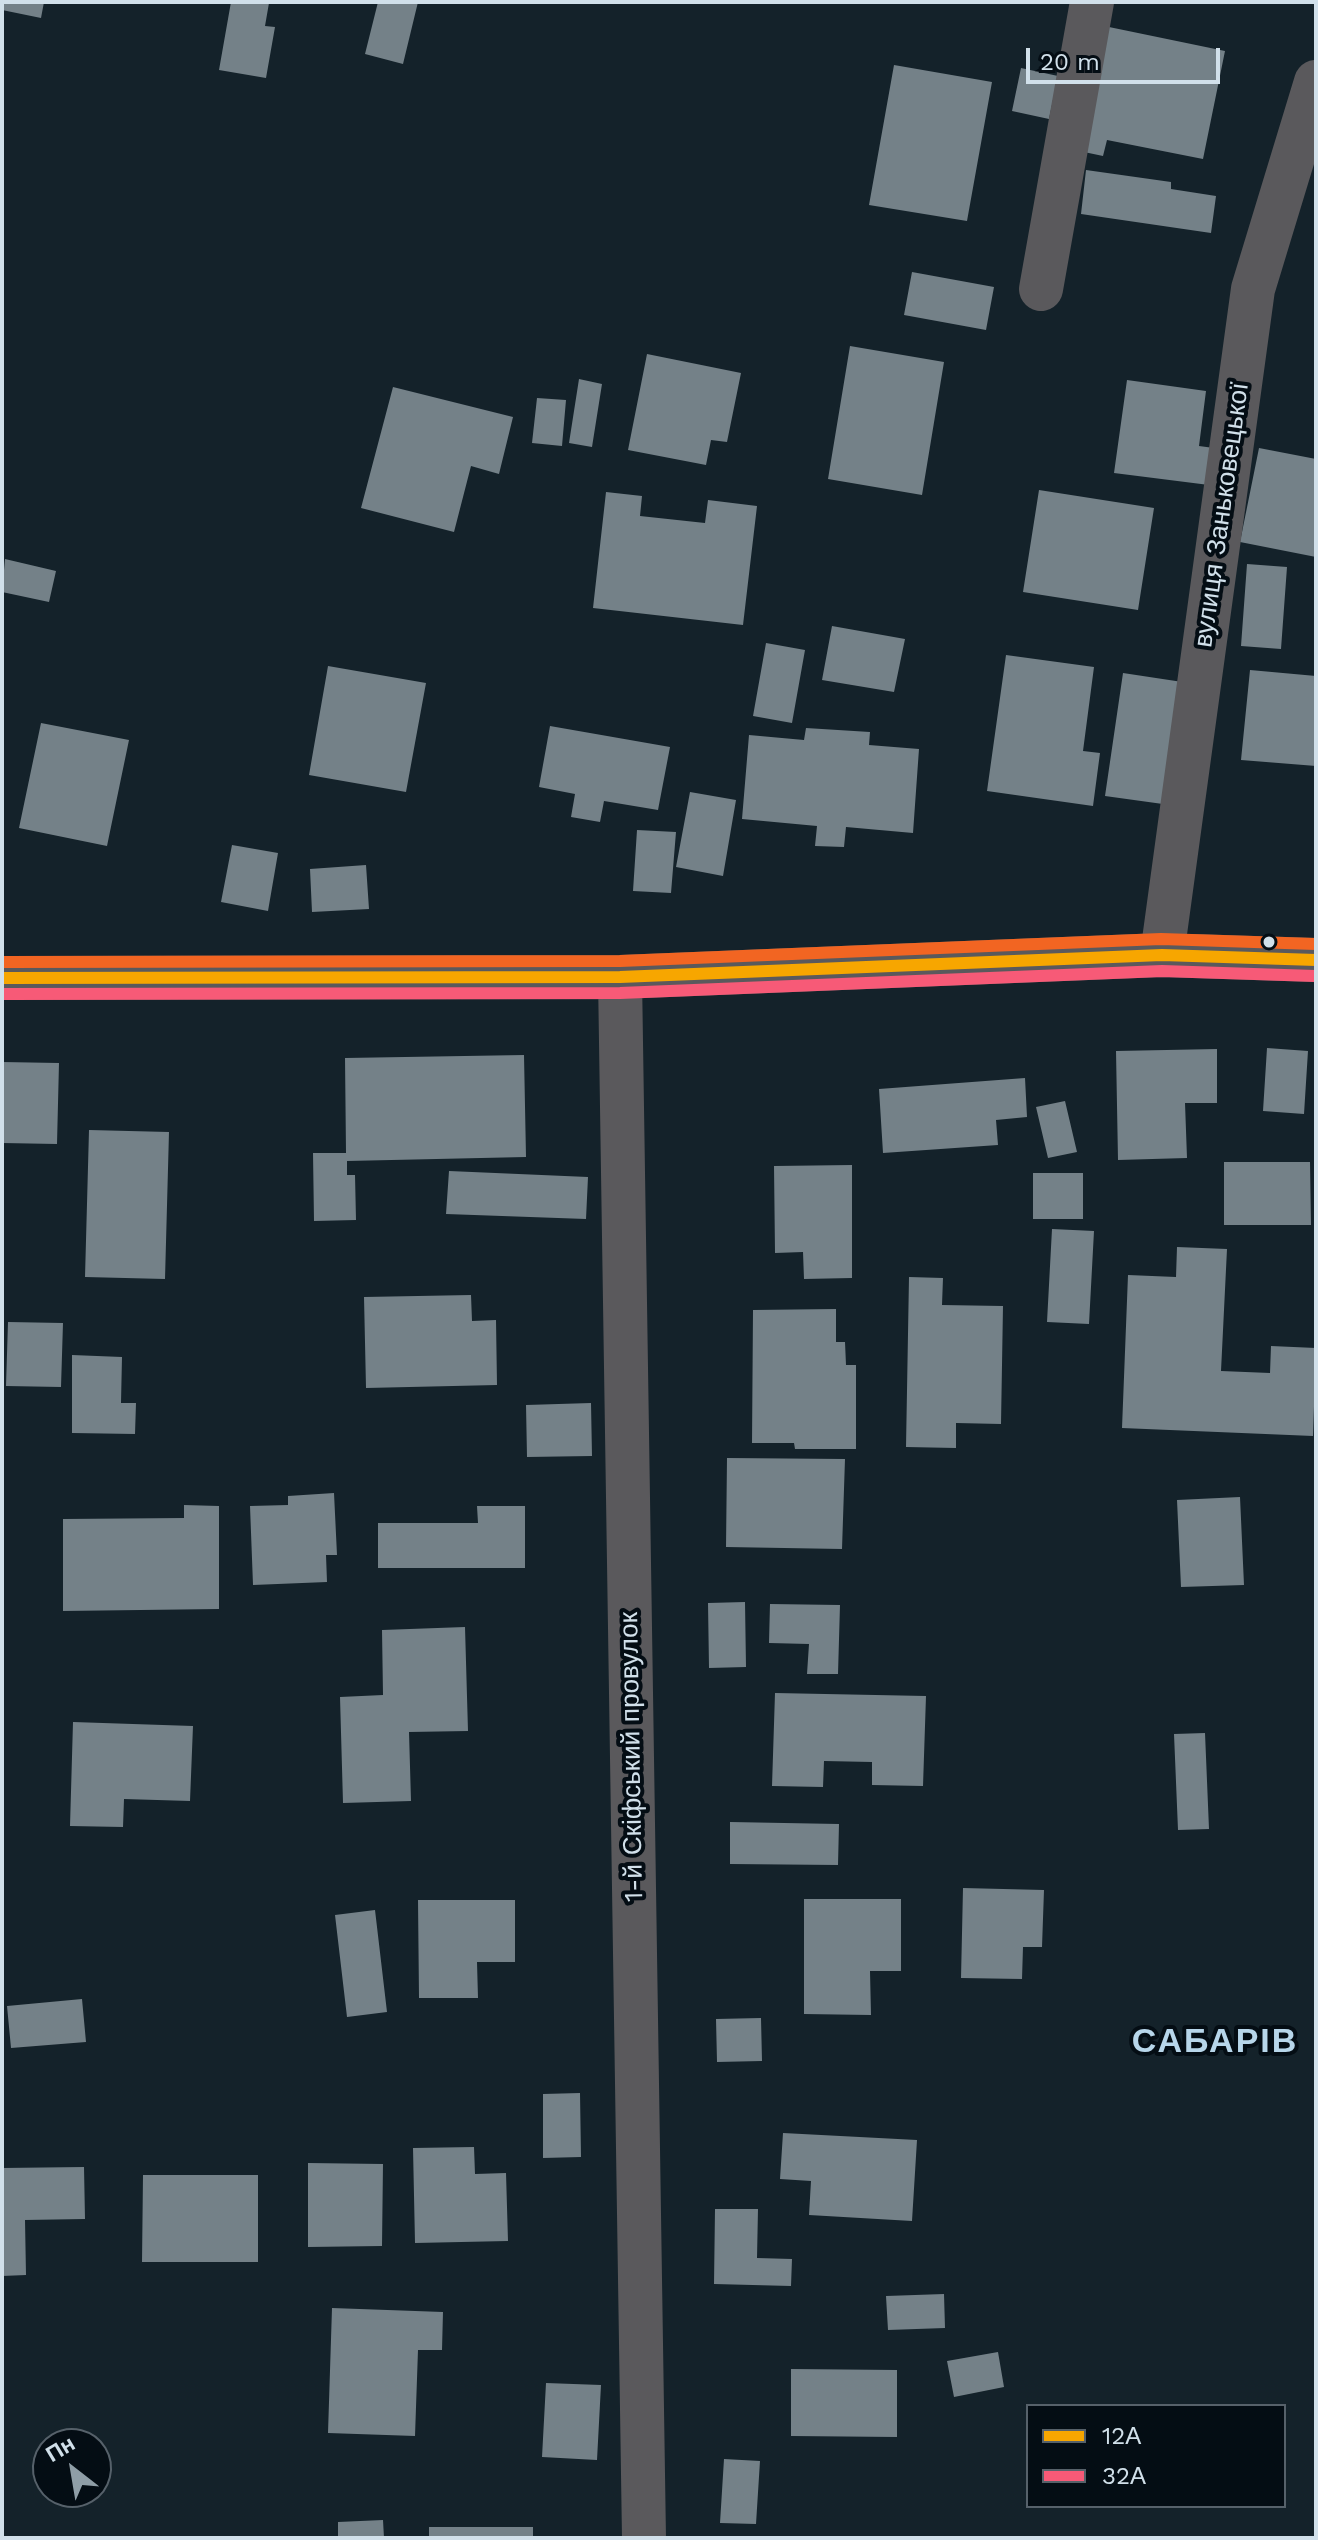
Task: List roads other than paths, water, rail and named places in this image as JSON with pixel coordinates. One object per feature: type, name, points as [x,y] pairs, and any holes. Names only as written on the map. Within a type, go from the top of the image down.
[{"type":"street","points":[[1041,289],[1092,2]]},
{"type":"street","name":"вулиця Заньковецької","points":[[1162,955],[1253,289],[1316,82]]},
{"type":"street","points":[[2,978],[620,977],[1162,955],[1316,960]]},
{"type":"street","name":"1-й Скіфський провулок","points":[[620,977],[644,2538]]},
{"type":"district","name":"САБАРІВ","points":[[1215,2042]]}]
